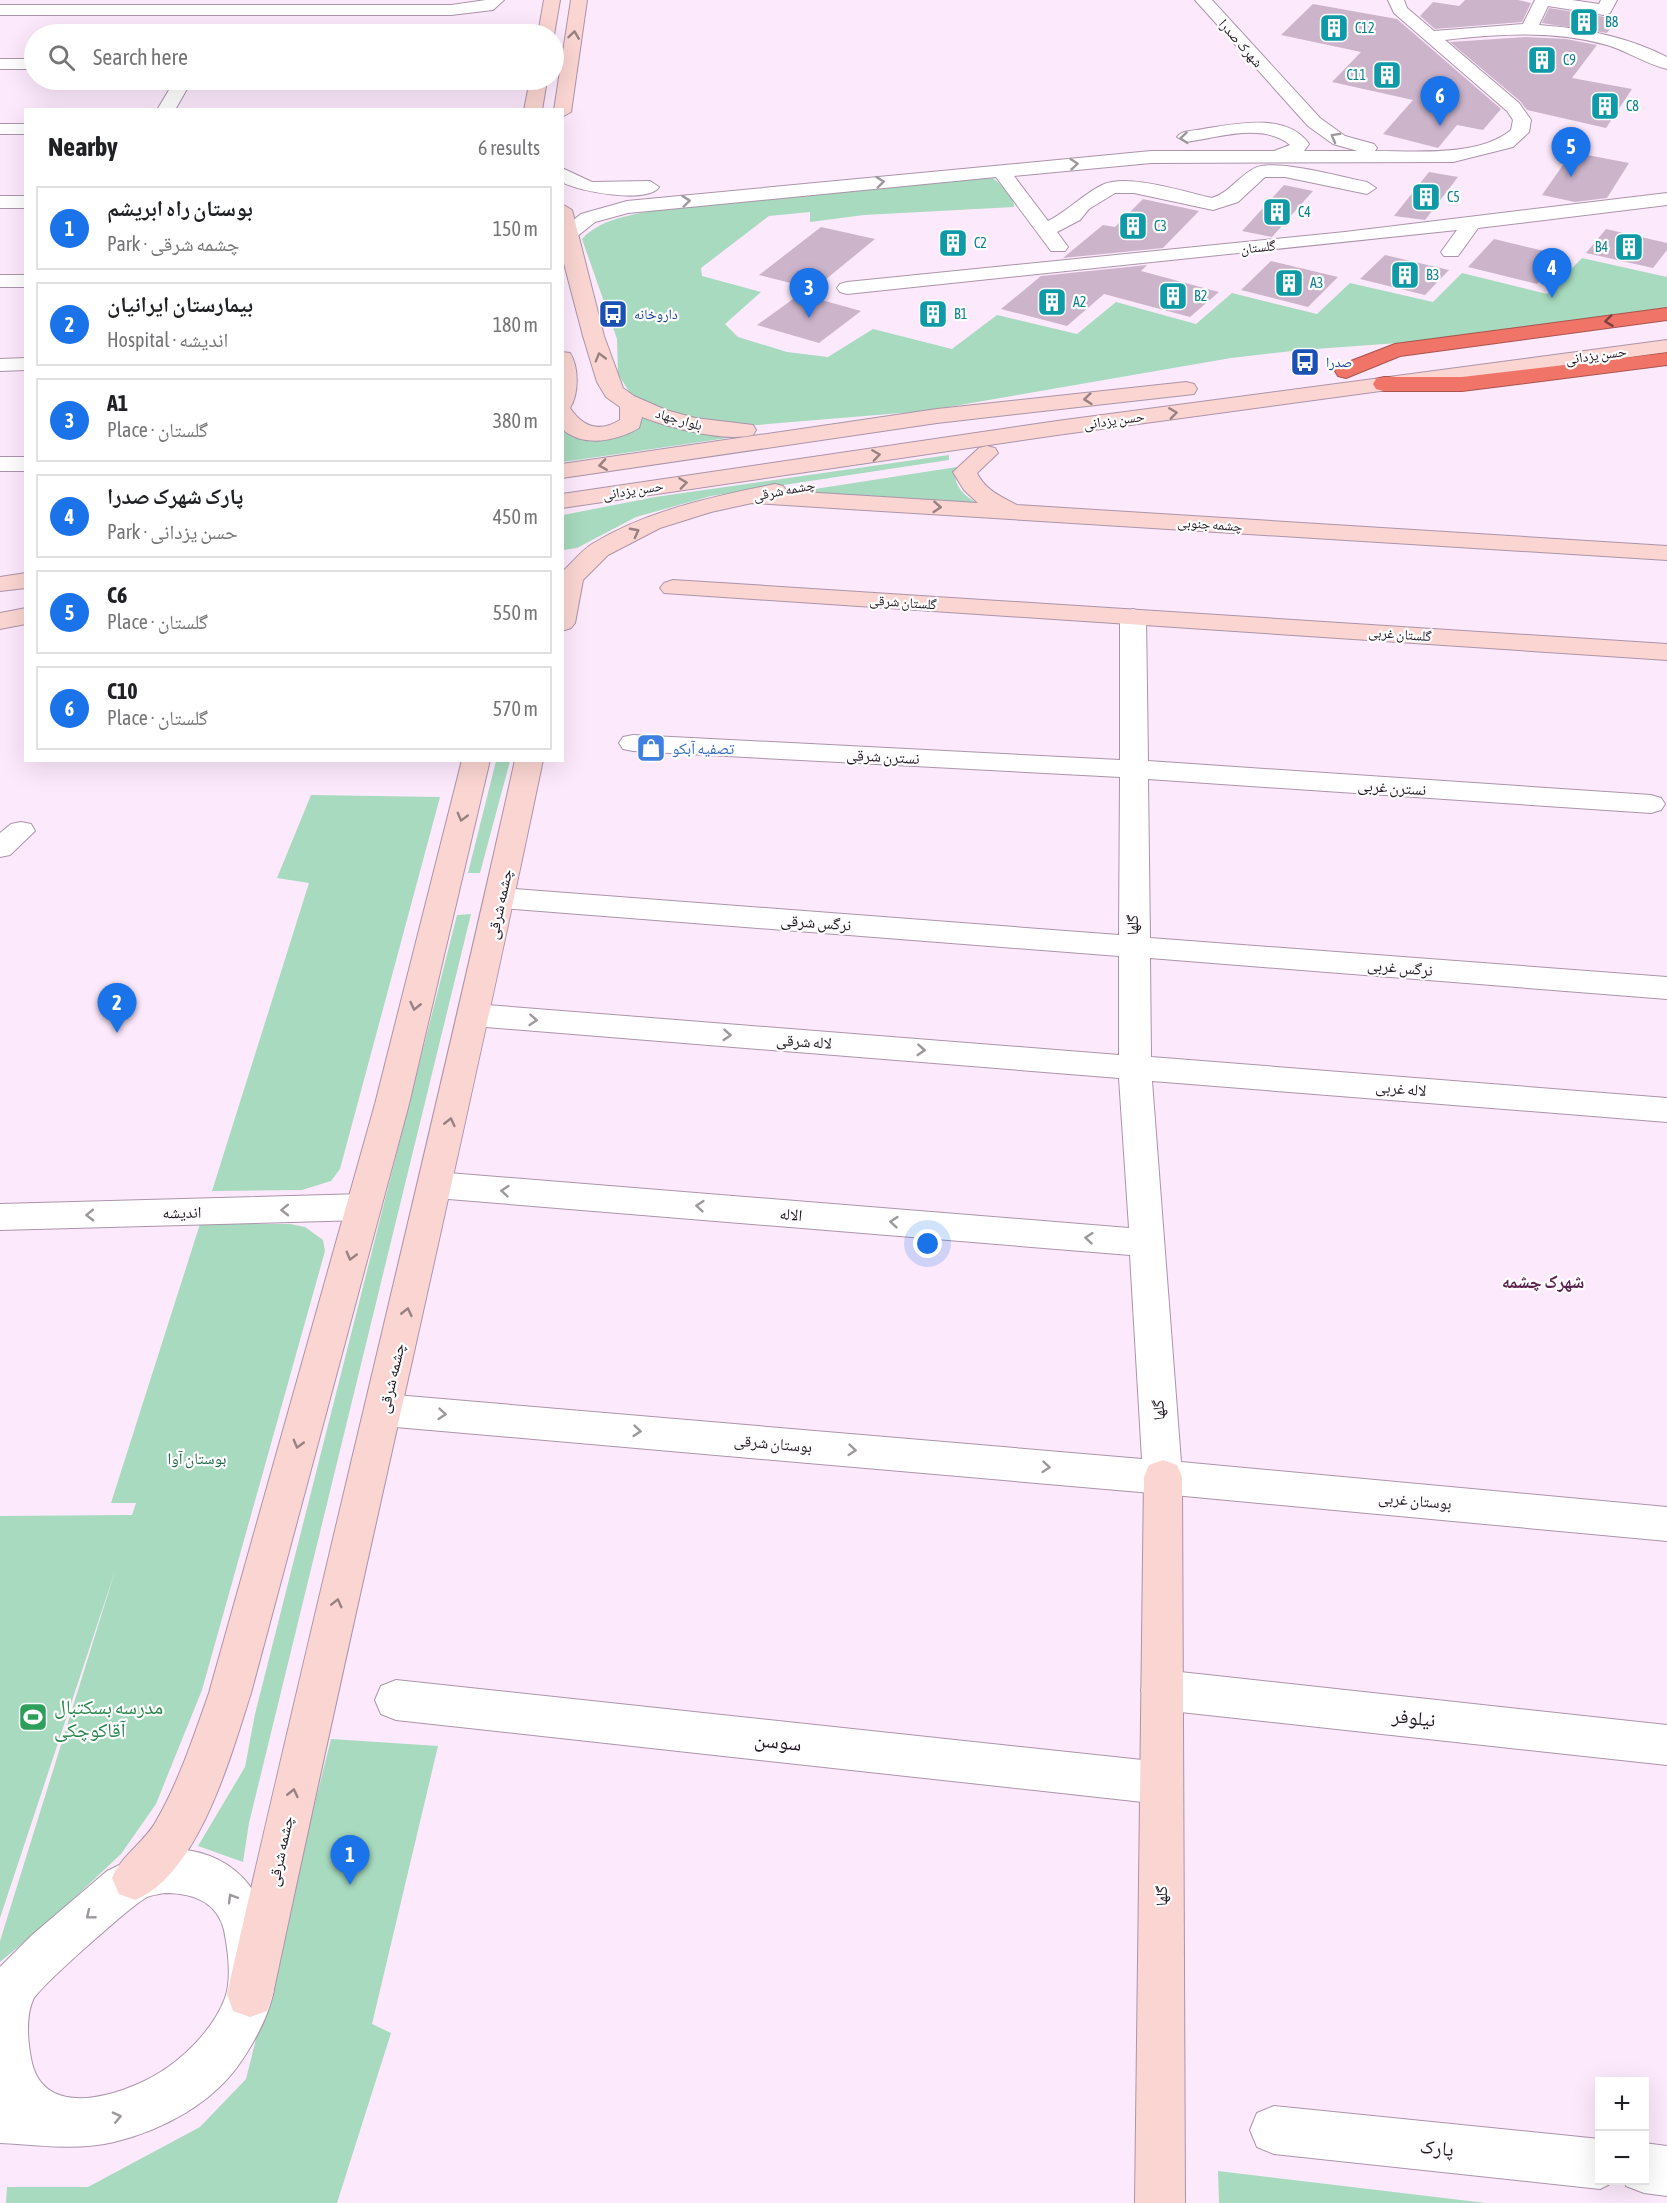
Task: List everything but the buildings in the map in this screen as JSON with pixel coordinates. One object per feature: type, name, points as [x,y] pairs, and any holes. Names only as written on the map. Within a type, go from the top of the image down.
[{"type":"highway","points":[[1346,371],[1395,350],[1667,314]]},
{"type":"highway","points":[[1384,384],[1462,384],[1667,359]]},
{"type":"street","points":[[0,10],[128,5],[222,10],[452,10],[487,7],[496,0]]},
{"type":"street","points":[[548,24],[552,0]]},
{"type":"street","points":[[563,108],[579,0]]},
{"type":"street","name":"شهرک صدرا","points":[[1203,0],[1279,86],[1314,122],[1339,140],[1360,147],[1392,152],[1453,156]]},
{"type":"street","points":[[564,174],[584,184],[629,198],[1001,171],[1151,157],[1278,154],[1453,156],[1507,143],[1520,132],[1522,120],[1514,107],[1400,10],[1396,0]]},
{"type":"street","points":[[1529,29],[1543,0],[1604,10],[1609,0]]},
{"type":"street","points":[[214,24],[222,10]]},
{"type":"street","points":[[1431,36],[1529,29],[1618,44],[1639,50],[1667,64]]},
{"type":"street","points":[[0,64],[24,64]]},
{"type":"street","points":[[1242,129],[1258,123],[1270,110],[1279,86]]},
{"type":"street","points":[[167,108],[177,90]]},
{"type":"street","points":[[533,108],[536,90]]},
{"type":"street","points":[[568,234],[588,218],[629,198],[1242,129],[1265,128],[1284,131],[1300,144],[1295,150],[1278,154]]},
{"type":"street","points":[[0,129],[24,129]]},
{"type":"street","points":[[1001,171],[1072,266]]},
{"type":"street","points":[[1046,230],[1073,216],[1082,205],[1111,188],[1134,187],[1213,204],[1231,198],[1260,172],[1285,171],[1366,188]]},
{"type":"street","name":"گلستان","points":[[848,288],[1362,236],[1667,200]]},
{"type":"street","points":[[0,202],[24,202]]},
{"type":"street","points":[[1564,234],[1581,210]]},
{"type":"street","name":"بلوار جهاد","points":[[564,218],[605,374],[613,390],[631,404],[672,419],[736,430],[789,429],[937,416]]},
{"type":"street","points":[[1451,252],[1472,223]]},
{"type":"street","points":[[1349,254],[1362,236]]},
{"type":"street","points":[[1241,265],[1257,247]]},
{"type":"street","points":[[1118,281],[1129,260]]},
{"type":"street","points":[[1003,291],[1024,271]]},
{"type":"street","points":[[0,281],[24,281]]},
{"type":"street","name":"حسن یزدانی","points":[[564,471],[937,416],[1346,371],[1667,329]]},
{"type":"street","name":"حسن یزدانی","points":[[564,501],[1057,428],[1667,346]]},
{"type":"street","points":[[0,364],[24,364]]},
{"type":"street","points":[[564,368],[566,378],[564,391]]},
{"type":"street","points":[[564,418],[566,423],[577,430],[592,434],[607,434],[631,423],[631,404]]},
{"type":"street","name":"چشمه شرقی","points":[[565,569],[652,523],[705,506],[795,486],[951,463],[987,453],[1007,442],[1057,428]]},
{"type":"street","points":[[987,453],[965,472],[970,486],[987,499],[1013,512]]},
{"type":"street","points":[[0,464],[24,464]]},
{"type":"street","name":"چشمه جنوبی","points":[[752,496],[1667,553]]},
{"type":"street","points":[[564,587],[565,569]]},
{"type":"street","points":[[0,585],[24,580]]},
{"type":"street","name":"گلستان شرقی","points":[[674,588],[1133,617]]},
{"type":"street","points":[[0,621],[24,616]]},
{"type":"street","name":"گلستان غربی","points":[[1133,617],[1667,652]]},
{"type":"street","name":"گلها","points":[[1133,617],[1132,945],[1135,1067],[1163,1477],[1160,2203]]},
{"type":"street","name":"نسترن شرقی","points":[[633,743],[1133,769]]},
{"type":"street","points":[[59,2120],[33,2106],[16,2088],[6,2067],[2,2042],[7,1990],[74,1928],[135,1878],[169,1841],[199,1784],[212,1749],[364,1207],[475,762]]},
{"type":"street","name":"چشمه شرقی","points":[[250,1994],[316,1692],[384,1410],[501,898],[529,762]]},
{"type":"street","name":"نسترن غربی","points":[[1133,769],[1651,804]]},
{"type":"street","name":"نرگس شرقی","points":[[501,898],[1132,945]]},
{"type":"street","name":"نرگس غربی","points":[[1132,945],[1667,988]]},
{"type":"street","name":"لاله شرقی","points":[[474,1015],[1135,1067]]},
{"type":"street","name":"لاله غربی","points":[[1135,1067],[1667,1110]]},
{"type":"street","name":"الاله","points":[[436,1185],[1147,1243]]},
{"type":"street","name":"اندیشه","points":[[0,1217],[364,1207]]},
{"type":"street","name":"بوستان شرقی","points":[[384,1410],[1163,1477]]},
{"type":"street","name":"بوستان غربی","points":[[1163,1477],[1667,1524]]},
{"type":"street","name":"نیلوفر","points":[[1162,1690],[1667,1744]]},
{"type":"street","name":"سوسن","points":[[396,1700],[1161,1783]]},
{"type":"street","points":[[0,2119],[85,2122],[120,2117],[163,2100],[200,2074],[224,2044],[250,1994],[248,1938],[243,1916],[227,1889],[202,1874],[170,1870],[135,1878]]},
{"type":"street","name":"پارک","points":[[1274,2130],[1595,2164]]},
{"type":"street","points":[[1649,2169],[1667,2171]]},
{"type":"green space","points":[[991,177],[1003,186],[1014,207],[864,215],[810,222],[810,212],[769,216],[701,268],[702,276],[761,292],[725,324],[738,337],[787,352],[828,357],[873,329],[952,349],[997,315],[1077,334],[1116,302],[1196,324],[1232,293],[1317,314],[1350,283],[1433,302],[1462,273],[1547,294],[1582,258],[1667,277],[1667,308],[1426,341],[1301,350],[1231,358],[925,411],[745,426],[680,416],[640,400],[630,393],[618,374],[617,339],[582,239],[597,227],[614,220],[651,211]]},
{"type":"green space","points":[[641,412],[727,433],[755,434],[564,462],[564,428],[633,429],[641,422]]},
{"type":"green space","points":[[949,455],[949,460],[711,496],[636,517],[577,548],[564,550],[564,515],[655,497]]},
{"type":"green space","points":[[957,467],[955,474],[958,486],[965,495],[981,505],[776,495]]},
{"type":"green space","points":[[496,762],[510,762],[480,873],[468,873]]},
{"type":"green space","points":[[311,795],[440,797],[340,1169],[331,1181],[302,1190],[212,1191],[309,883],[277,878]]},
{"type":"green space","points":[[471,914],[249,1823],[243,1862],[198,1846],[245,1767],[255,1714],[457,915]]},
{"type":"green space","name":"بوستان آوا","points":[[200,1224],[290,1224],[305,1227],[323,1240],[325,1251],[202,1690],[156,1804],[121,1854],[54,1917],[0,1962],[0,1941],[116,1568],[0,1918],[0,1516],[132,1515],[136,1503],[111,1503]]},
{"type":"green space","points":[[331,1739],[438,1746],[372,2024],[391,2033],[337,2203],[6,2203],[7,2187],[88,2187],[200,2127],[246,2079]]},
{"type":"green space","points":[[1218,2171],[1486,2203],[1219,2203]]},
{"type":"place","name":"B8","points":[[1584,22]]},
{"type":"place","name":"C12","points":[[1334,28]]},
{"type":"place","name":"C9","points":[[1542,60]]},
{"type":"place","name":"C11","points":[[1387,75]]},
{"type":"place","name":"C8","points":[[1605,106]]},
{"type":"place","name":"C10","points":[[1440,126]]},
{"type":"place","name":"C6","points":[[1571,177]]},
{"type":"place","name":"C5","points":[[1426,197]]},
{"type":"place","name":"C4","points":[[1277,212]]},
{"type":"place","name":"C3","points":[[1133,226]]},
{"type":"place","name":"C2","points":[[953,243]]},
{"type":"place","name":"B4","points":[[1629,247]]},
{"type":"place","name":"B3","points":[[1405,275]]},
{"type":"place","name":"A3","points":[[1289,283]]},
{"type":"place","name":"B2","points":[[1173,296]]},
{"type":"place","name":"پارک شهرک صدرا","points":[[1552,298]]},
{"type":"place","name":"A2","points":[[1052,302]]},
{"type":"place","name":"داروخانه","points":[[613,314]]},
{"type":"place","name":"B1","points":[[933,314]]},
{"type":"place","name":"A1","points":[[809,318]]},
{"type":"place","name":"صدرا","points":[[1305,362]]},
{"type":"place","name":"تصفیه آبکو","points":[[651,748]]},
{"type":"place","name":"بیمارستان ایرانیان","points":[[117,1033]]},
{"type":"place","name":"مدرسه بسکتبال آقاکوچکی","points":[[33,1717]]},
{"type":"place","name":"بوستان راه ابریشم","points":[[350,1885]]},
{"type":"district","name":"شهرک چشمه","points":[[1543,1281]]}]
